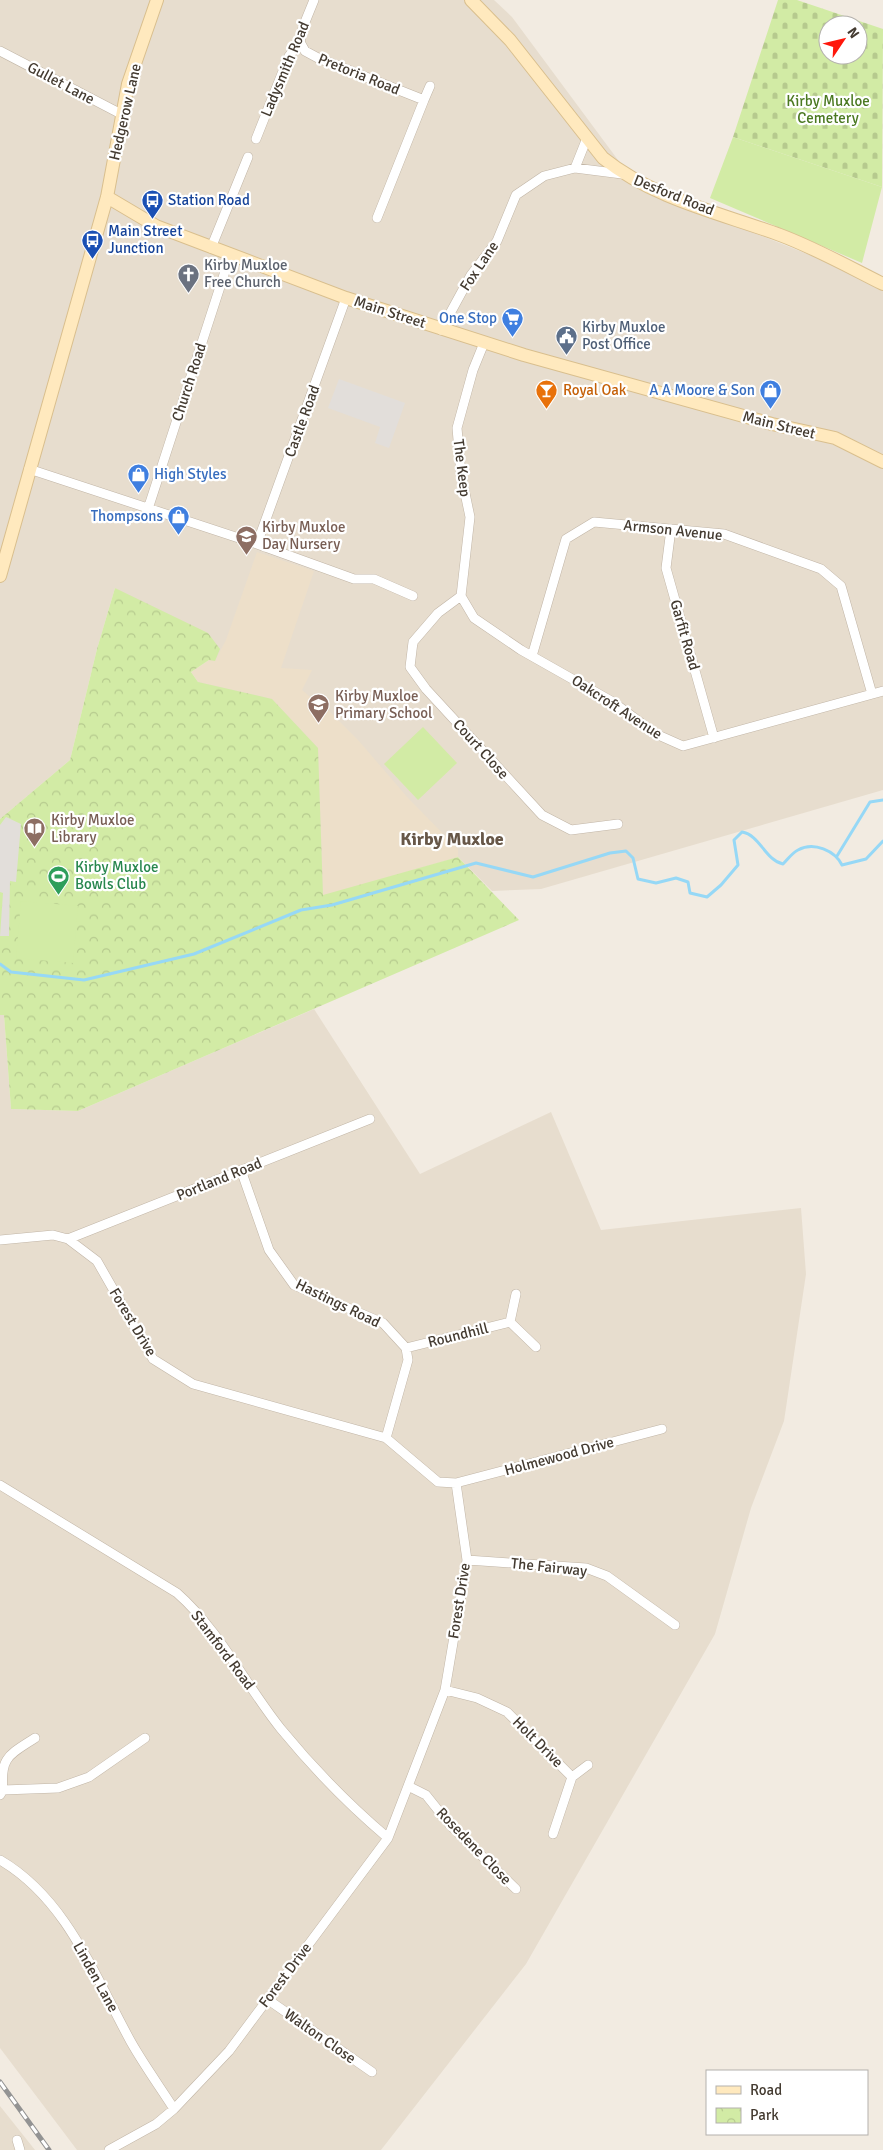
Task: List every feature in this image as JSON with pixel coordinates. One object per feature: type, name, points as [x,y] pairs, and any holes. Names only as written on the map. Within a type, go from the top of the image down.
[{"type":"street","name":"Hedgerow Lane","points":[[107,197],[128,84],[157,0]]},
{"type":"street","name":"Ladysmith Road","points":[[256,139],[289,56],[300,42],[303,27],[314,0]]},
{"type":"street","name":"Desford Road","points":[[471,0],[510,40],[603,158],[622,174],[656,191],[782,236],[883,284]]},
{"type":"street","name":"Pretoria Road","points":[[300,42],[304,52],[424,100]]},
{"type":"street","name":"Gullet Lane","points":[[0,50],[123,115]]},
{"type":"street","points":[[377,218],[430,86]]},
{"type":"street","points":[[575,168],[587,138]]},
{"type":"street","points":[[211,248],[248,157]]},
{"type":"street","name":"Fox Lane","points":[[441,330],[471,275],[497,241],[516,195],[544,176],[575,168],[622,174]]},
{"type":"street","points":[[0,573],[107,197]]},
{"type":"street","name":"Main Street","points":[[107,197],[156,226],[230,256],[346,298],[484,343],[772,424],[835,438],[883,462]]},
{"type":"street","name":"Church Road","points":[[148,509],[230,256]]},
{"type":"street","name":"Castle Road","points":[[257,544],[346,298]]},
{"type":"street","name":"The Keep","points":[[460,596],[470,516],[461,474],[458,428],[470,379],[484,343]]},
{"type":"street","points":[[30,469],[257,544],[354,579],[374,579],[413,596]]},
{"type":"street","name":"Armson Avenue","points":[[532,656],[566,539],[594,522],[724,534],[821,569],[841,586],[872,694]]},
{"type":"street","name":"Garfit Road","points":[[671,530],[666,568],[714,738]]},
{"type":"street","name":"Oakcroft Avenue","points":[[460,596],[474,618],[532,656],[613,702],[656,734],[683,746],[883,691]]},
{"type":"street","name":"Court Close","points":[[460,596],[438,613],[413,642],[410,668],[426,689],[542,815],[571,830],[618,824]]},
{"type":"street","name":"Portland Road","points":[[68,1239],[370,1119]]},
{"type":"street","name":"Hastings Road","points":[[241,1170],[269,1250],[294,1285],[383,1323],[406,1348]]},
{"type":"street","name":"Forest Drive","points":[[0,1240],[53,1235],[68,1239],[97,1261],[153,1359],[193,1384],[386,1438],[438,1482],[456,1483],[467,1560],[445,1690],[388,1838],[229,2051],[174,2109],[156,2124],[109,2150]]},
{"type":"street","points":[[516,1294],[510,1322],[536,1347]]},
{"type":"street","name":"Roundhill","points":[[406,1348],[510,1322]]},
{"type":"street","points":[[386,1438],[408,1360],[406,1348]]},
{"type":"street","name":"Holmewood Drive","points":[[456,1483],[662,1429]]},
{"type":"street","name":"Stamford Road","points":[[0,1485],[176,1593],[188,1603],[216,1636],[281,1728],[357,1812],[388,1838]]},
{"type":"street","name":"The Fairway","points":[[467,1560],[586,1568],[607,1576],[675,1625]]},
{"type":"street","name":"Holt Drive","points":[[445,1690],[477,1698],[508,1712],[572,1777]]},
{"type":"street","points":[[35,1738],[9,1755],[1,1771],[2,1793],[58,1788],[89,1777],[144,1738]]},
{"type":"street","name":"Holt Drive","points":[[553,1834],[572,1777],[588,1765]]},
{"type":"street","name":"Rosedene Close","points":[[408,1786],[426,1794],[450,1825],[516,1889]]},
{"type":"street","name":"Linden Lane","points":[[0,1860],[45,1894],[72,1933],[132,2043],[174,2109]]},
{"type":"street","name":"Walton Close","points":[[268,1999],[372,2072]]},
{"type":"street","points":[[16,2140],[20,2150]]},
{"type":"shaded area","points":[[0,0],[494,0],[512,17],[638,187],[883,284],[883,790],[541,889],[492,891],[458,857],[323,896],[198,682],[209,660],[115,588],[97,649],[70,760],[0,819]]},
{"type":"shaded area","points":[[339,379],[405,403],[389,448],[375,443],[380,427],[328,408]]},
{"type":"shaded area","name":"Kirby Muxloe Primary School","points":[[257,552],[314,571],[281,668],[312,670],[302,690],[323,708],[324,706],[358,740],[408,798],[458,849],[458,857],[323,896],[318,748],[272,699],[198,682],[191,672],[209,660],[215,661],[226,640]]},
{"type":"shaded area","points":[[6,817],[21,824],[16,882],[10,881],[9,936],[0,936],[3,893],[0,892],[0,825]]},
{"type":"shaded area","points":[[314,1009],[420,1174],[551,1112],[601,1230],[801,1208],[806,1274],[784,1421],[751,1508],[715,1634],[526,1964],[381,2150],[77,2150],[0,2048],[0,1015],[4,1015],[11,1109],[78,1111]]},
{"type":"shaded area","points":[[0,2106],[35,2150],[0,2150]]},
{"type":"green space","name":"Kirby Muxloe Cemetery","points":[[778,0],[797,0],[841,15],[818,15],[818,65],[868,65],[868,24],[883,29],[882,187],[733,137]]},
{"type":"green space","points":[[733,137],[882,187],[862,263],[710,198]]},
{"type":"green space","points":[[115,588],[208,633],[220,649],[215,661],[209,660],[191,672],[198,682],[272,699],[318,748],[323,895],[458,857],[519,920],[78,1111],[11,1109],[4,1015],[0,1015],[0,819],[70,760],[97,649]]},
{"type":"green space","points":[[423,727],[457,763],[418,800],[384,764]]},
{"type":"green space","points":[[21,901],[78,906],[73,963],[16,958]]},
{"type":"waterway","points":[[837,856],[870,802],[883,800]]},
{"type":"waterway","points":[[0,964],[11,972],[84,980],[194,954],[301,910],[332,905],[476,863],[533,877],[610,853],[626,851],[633,858],[638,879],[656,883],[676,878],[688,882],[690,893],[707,897],[721,885],[738,865],[734,840],[742,832],[748,834],[772,858],[783,864],[796,851],[804,847],[817,847],[834,855],[842,865],[866,859],[883,841]]},
{"type":"railway","points":[[0,2082],[49,2150]]},
{"type":"place","name":"Station Road","points":[[152,219]]},
{"type":"place","name":"Main Street Junction","points":[[92,259]]},
{"type":"place","name":"Kirby Muxloe Free Church","points":[[188,293]]},
{"type":"place","name":"One Stop","points":[[513,337]]},
{"type":"place","name":"Kirby Muxloe Post Office","points":[[566,355]]},
{"type":"place","name":"Royal Oak","points":[[547,409]]},
{"type":"place","name":"A A Moore & Son","points":[[771,409]]},
{"type":"place","name":"High Styles","points":[[138,493]]},
{"type":"place","name":"Thompsons","points":[[179,535]]},
{"type":"place","name":"Kirby Muxloe Day Nursery","points":[[246,555]]},
{"type":"place","name":"Kirby Muxloe Primary School","points":[[319,724]]},
{"type":"place","name":"Kirby Muxloe Library","points":[[35,848]]},
{"type":"place","name":"Kirby Muxloe Bowls Club","points":[[59,895]]},
{"type":"district","name":"Kirby Muxloe","points":[[452,839]]}]
